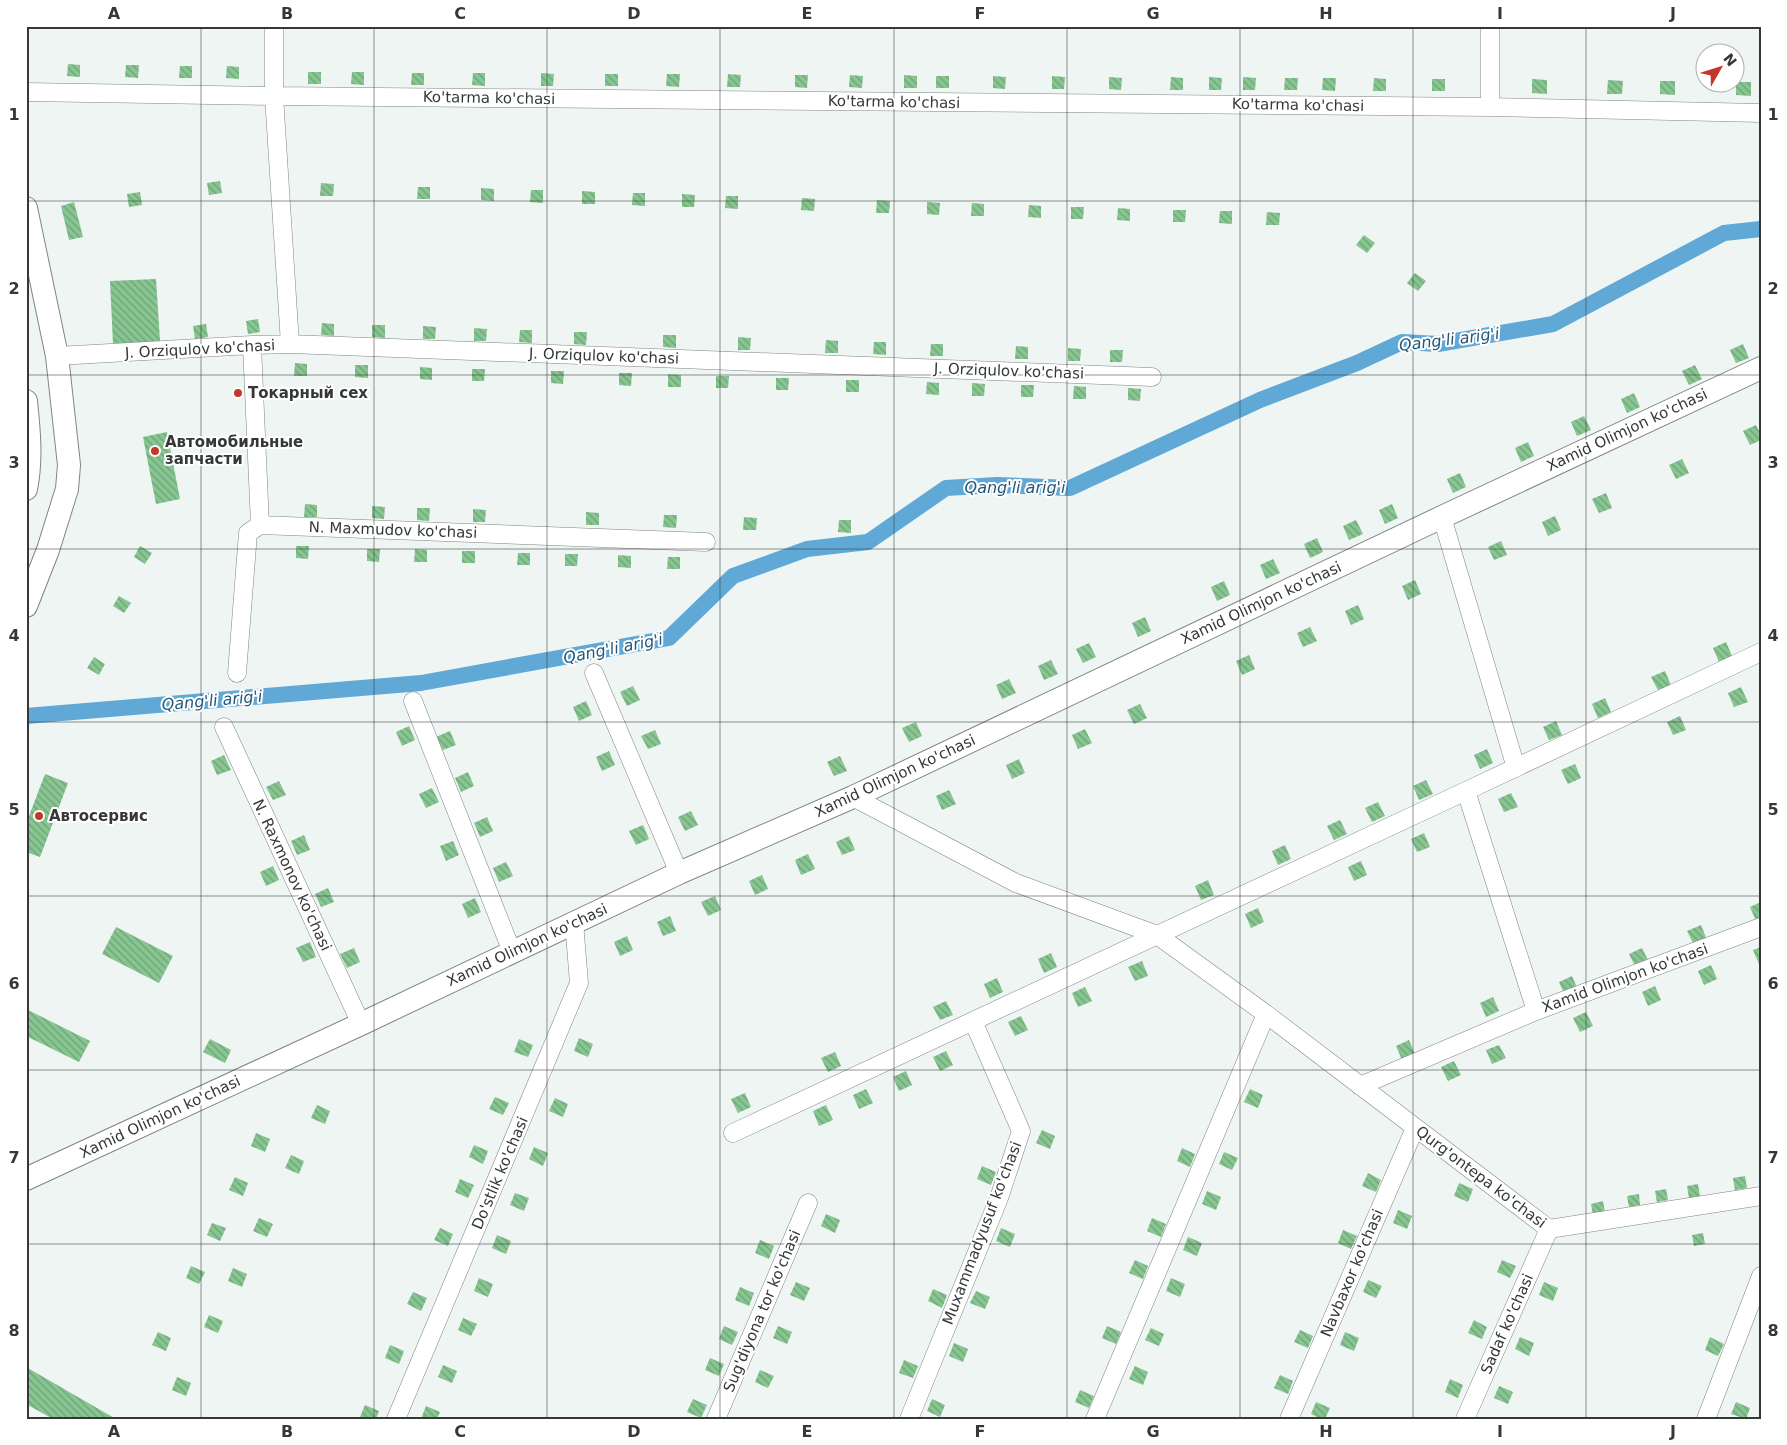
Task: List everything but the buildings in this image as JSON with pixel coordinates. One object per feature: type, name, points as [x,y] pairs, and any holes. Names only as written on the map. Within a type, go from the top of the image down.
[{"type":"main road","points":[[26,208],[57,356],[69,465],[67,489],[48,550],[26,606]]},
{"type":"main road","name":"Xamid Olimjon ko'chasi","points":[[26,1178],[360,1024],[679,873],[853,797],[1442,516],[1761,368]]},
{"type":"main road","points":[[26,401],[29,448],[29,476],[26,488]]},
{"type":"street","points":[[274,26],[274,96],[290,344]]},
{"type":"street","points":[[1490,26],[1490,107]]},
{"type":"street","name":"Ko'tarma ko'chasi","points":[[26,92],[1490,107],[1761,113]]},
{"type":"street","name":"J. Orziqulov ko'chasi","points":[[57,356],[290,344],[1152,377]]},
{"type":"street","points":[[237,673],[248,533],[260,525],[252,345]]},
{"type":"street","points":[[1442,516],[1516,768]]},
{"type":"street","name":"N. Maxmudov ko'chasi","points":[[260,525],[706,542]]},
{"type":"street","points":[[733,1133],[1761,652]]},
{"type":"street","points":[[594,673],[679,873]]},
{"type":"street","points":[[414,701],[512,952]]},
{"type":"street","name":"N. Raxmonov ko'chasi","points":[[224,727],[360,1024]]},
{"type":"street","name":"Xamid Olimjon ko'chasi","points":[[1466,791],[1536,1011],[1761,927]]},
{"type":"street","name":"Qurg'ontepa ko'chasi","points":[[853,797],[1016,883],[1157,935],[1266,1014],[1549,1229],[1761,1196]]},
{"type":"street","name":"Do'stlik ko'chasi","points":[[396,1419],[579,983],[574,922]]},
{"type":"street","points":[[1360,1086],[1536,1011]]},
{"type":"street","points":[[1095,1419],[1266,1014]]},
{"type":"street","name":"Muxammadyusuf ko'chasi","points":[[909,1419],[999,1198],[1021,1131],[973,1021]]},
{"type":"street","name":"Navbaxor ko'chasi","points":[[1289,1419],[1416,1128]]},
{"type":"street","name":"Sug'diyona tor ko'chasi","points":[[716,1419],[808,1203]]},
{"type":"street","name":"Sadaf ko'chasi","points":[[1465,1419],[1549,1229]]},
{"type":"street","points":[[1706,1419],[1761,1276]]},
{"type":"waterway","name":"Qang'li arig'i","points":[[26,716],[421,683],[669,638],[733,576],[807,549],[868,542],[946,488],[997,485],[1070,488],[1260,400],[1357,363],[1402,342],[1438,344],[1553,324],[1724,233],[1761,229]]},
{"type":"place","name":"Токарный сех","points":[[238,393]]},
{"type":"place","name":"Автомобильные запчасти","points":[[155,451]]},
{"type":"place","name":"Автосервис","points":[[39,816]]}]
